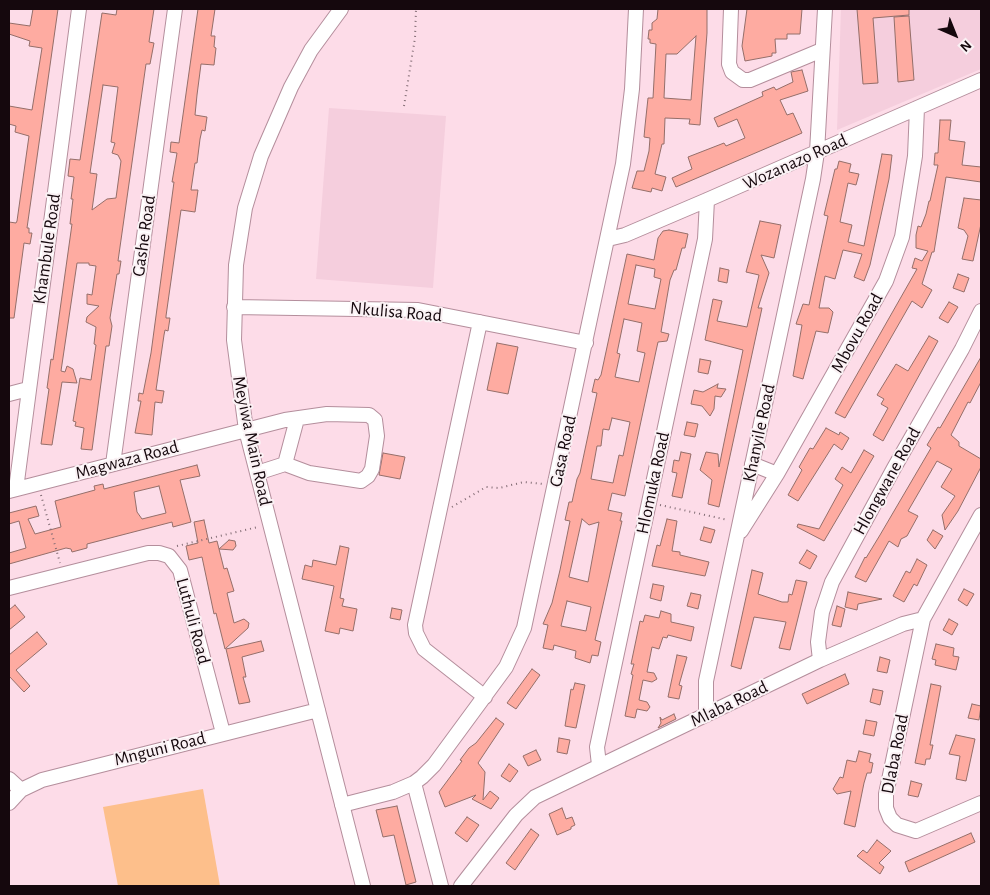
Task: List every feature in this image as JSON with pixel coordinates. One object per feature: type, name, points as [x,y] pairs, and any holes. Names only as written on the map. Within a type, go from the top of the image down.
[{"type":"street","name":"Khambule Road","points":[[12,490],[28,389],[80,9]]},
{"type":"street","name":"Gashe Road","points":[[113,464],[175,9]]},
{"type":"street","name":"Meyiwa Main Road","points":[[341,9],[311,50],[291,87],[261,156],[246,208],[236,265],[234,307],[237,374],[246,430],[363,886]]},
{"type":"street","name":"Gasa Road","points":[[342,805],[393,792],[414,783],[434,765],[506,667],[524,628],[608,240],[628,132],[636,9]]},
{"type":"street","points":[[731,9],[728,64],[732,72],[743,80],[750,80],[822,50]]},
{"type":"street","name":"Khanyile Road","points":[[706,715],[706,681],[817,152],[825,9]]},
{"type":"street","name":"Wozanazo Road","points":[[608,240],[625,235],[707,200],[981,80]]},
{"type":"street","name":"Mbovu Road","points":[[739,529],[777,474],[886,281],[902,237],[915,156],[917,108]]},
{"type":"street","name":"Hlomuka Road","points":[[599,765],[597,746],[705,239],[707,200]]},
{"type":"street","name":"Nkulisa Road","points":[[234,307],[396,308],[418,310],[586,343]]},
{"type":"street","name":"Hlongwane Road","points":[[820,660],[818,642],[822,612],[832,582],[962,349],[981,311]]},
{"type":"street","points":[[480,322],[415,625],[416,633],[424,649],[485,697]]},
{"type":"street","points":[[9,394],[28,389]]},
{"type":"street","points":[[257,473],[285,464],[309,473],[356,482],[368,476],[372,469],[378,436],[377,427],[372,417],[362,414],[327,414],[297,419],[285,464]]},
{"type":"street","name":"Magwaza Road","points":[[12,490],[246,430],[297,419]]},
{"type":"street","points":[[752,464],[777,474]]},
{"type":"street","points":[[923,620],[981,515]]},
{"type":"street","points":[[9,588],[148,553],[159,553]]},
{"type":"street","name":"Luthuli Road","points":[[159,553],[169,556],[180,570],[223,733]]},
{"type":"street","name":"Mlaba Road","points":[[462,886],[524,807],[535,798],[599,765],[820,660],[903,624],[923,620]]},
{"type":"street","name":"Dlaba Road","points":[[923,620],[886,794],[886,808],[890,818],[897,825],[916,830],[981,803]]},
{"type":"street","name":"Mnguni Road","points":[[9,803],[21,790],[42,780],[318,710]]},
{"type":"street","points":[[9,779],[21,790]]},
{"type":"street","points":[[414,783],[441,886]]},
{"type":"path","points":[[404,106],[415,38],[416,9]]},
{"type":"path","points":[[439,508],[454,507],[486,487],[500,488],[524,482],[555,486]]},
{"type":"path","points":[[38,483],[63,574]]},
{"type":"path","points":[[648,503],[739,529]]},
{"type":"path","points":[[159,553],[270,524]]},
{"type":"shaded area","points":[[841,9],[981,9],[981,69],[837,130]]},
{"type":"shaded area","points":[[329,108],[446,116],[433,288],[316,279]]},
{"type":"shaded area","points":[[203,789],[220,886],[118,886],[103,807]]},
{"type":"building","points":[[33,9],[58,9],[27,228],[29,228],[29,233],[32,233],[30,244],[24,243],[14,318],[9,318],[9,222],[16,223],[17,221],[29,136],[15,132],[16,126],[9,124],[9,106],[32,110],[42,48],[29,46],[30,41],[9,34],[9,23],[30,26]]},
{"type":"building","points":[[117,9],[154,9],[149,42],[154,43],[150,64],[146,64],[118,261],[121,261],[110,318],[112,326],[109,346],[106,346],[92,450],[81,449],[84,428],[75,426],[76,422],[73,421],[80,378],[91,380],[96,345],[94,344],[96,327],[86,322],[87,317],[99,306],[87,304],[87,294],[92,295],[96,266],[89,265],[89,263],[77,263],[61,371],[65,372],[67,366],[73,369],[77,383],[62,382],[52,445],[41,444],[49,389],[47,388],[51,359],[53,360],[72,224],[70,224],[73,199],[71,199],[74,177],[68,176],[70,159],[80,160],[102,13],[116,15]],"holes":[[[103,85],[118,87],[111,142],[115,143],[112,153],[118,155],[121,161],[116,198],[107,199],[92,210],[97,174],[90,173]]]},
{"type":"building","points":[[198,9],[215,9],[211,36],[215,36],[214,47],[216,48],[214,65],[201,64],[197,95],[195,115],[207,117],[205,131],[202,130],[200,139],[191,190],[198,190],[195,212],[181,210],[166,316],[166,318],[170,318],[168,331],[165,330],[164,335],[156,390],[164,391],[162,403],[155,402],[152,435],[135,433],[141,401],[138,401],[139,393],[143,394],[151,353],[174,182],[172,182],[177,153],[170,152],[171,142],[179,143]]},
{"type":"building","points":[[658,9],[707,9],[700,125],[689,124],[690,119],[665,118],[664,144],[662,144],[655,174],[666,177],[662,191],[652,188],[651,192],[632,188],[637,171],[644,171],[649,151],[650,138],[644,137],[648,98],[653,98],[656,44],[650,43],[650,39],[648,39],[649,30],[652,30],[652,23],[657,19]],"holes":[[[696,36],[691,100],[664,98],[666,54],[677,54]]]},
{"type":"building","points":[[747,9],[802,9],[800,34],[787,34],[787,39],[775,39],[776,53],[772,53],[772,56],[745,61],[742,46]]},
{"type":"building","points":[[857,9],[909,9],[909,15],[873,18],[878,83],[863,84]]},
{"type":"building","points":[[909,16],[914,80],[898,82],[894,17]]},
{"type":"building","points":[[802,70],[808,91],[780,100],[787,115],[793,113],[802,133],[676,187],[672,178],[692,169],[688,157],[724,143],[726,146],[745,138],[737,119],[718,127],[714,118],[763,96],[762,92],[774,87],[776,90],[793,82],[791,72]]},
{"type":"building","points":[[940,120],[951,120],[949,140],[965,142],[962,165],[981,167],[981,182],[946,177],[934,252],[932,252],[922,284],[932,290],[922,308],[912,301],[845,418],[835,413],[917,269],[912,268],[915,258],[922,261],[928,251],[916,248],[916,235],[918,226],[921,227],[926,214],[938,165],[934,165],[935,153],[938,153]]},
{"type":"building","points":[[882,154],[892,155],[889,179],[870,265],[864,281],[854,277],[862,254],[843,250],[835,279],[825,276],[819,308],[829,308],[833,312],[828,333],[816,331],[803,379],[793,376],[802,325],[796,324],[803,304],[809,305],[828,216],[824,215],[835,169],[837,169],[839,161],[851,164],[849,172],[859,174],[856,185],[848,183],[840,222],[852,225],[848,242],[864,246]]},
{"type":"building","points":[[964,198],[981,200],[981,224],[973,261],[962,259],[968,236],[964,230],[958,228]]},
{"type":"building","points":[[760,221],[781,225],[774,258],[761,255],[769,273],[758,308],[762,308],[719,507],[708,504],[712,480],[700,470],[706,452],[718,454],[719,467],[743,350],[705,340],[713,299],[722,301],[717,321],[747,327],[759,275],[746,272]]},
{"type":"building","points":[[669,230],[688,234],[685,248],[682,248],[676,270],[674,270],[670,280],[661,332],[669,334],[667,341],[658,342],[625,496],[612,493],[608,510],[622,513],[620,521],[622,521],[595,640],[601,642],[598,656],[592,655],[590,663],[575,658],[576,651],[554,645],[553,650],[543,648],[548,625],[543,624],[552,603],[560,570],[570,521],[565,520],[569,502],[572,502],[580,473],[597,393],[592,392],[595,379],[598,380],[601,375],[627,254],[654,260],[658,238],[663,231]],"holes":[[[636,265],[655,269],[654,277],[661,279],[655,309],[628,304]],[[624,319],[642,323],[637,351],[645,353],[639,382],[615,377],[620,354],[617,353]],[[612,418],[630,422],[623,456],[619,455],[613,483],[591,479],[597,446],[601,446],[603,429],[609,430]],[[582,519],[589,525],[599,522],[588,582],[569,577]],[[567,601],[591,607],[586,631],[561,626]]]},
{"type":"building","points":[[720,268],[729,270],[727,283],[718,281]]},
{"type":"building","points":[[958,274],[969,278],[964,292],[953,288]]},
{"type":"building","points":[[949,302],[958,307],[948,323],[939,318]]},
{"type":"building","points":[[929,336],[938,341],[883,441],[873,435],[888,408],[881,404],[884,399],[877,395],[896,364],[908,371]]},
{"type":"building","points":[[497,343],[518,347],[508,394],[487,390]]},
{"type":"building","points":[[981,357],[981,382],[951,435],[959,442],[959,446],[981,459],[981,467],[958,511],[945,530],[942,515],[955,496],[941,487],[952,469],[937,461],[908,511],[918,516],[907,536],[901,539],[898,547],[889,541],[866,582],[855,577],[865,557],[931,448],[927,445],[938,427],[940,428]]},
{"type":"building","points":[[700,359],[711,361],[708,374],[698,372]]},
{"type":"building","points":[[718,384],[717,388],[726,389],[721,397],[715,396],[714,409],[710,416],[702,406],[691,404],[694,390],[703,392]]},
{"type":"building","points":[[687,422],[698,424],[695,437],[684,435]]},
{"type":"building","points":[[826,428],[839,435],[840,432],[849,438],[842,450],[834,444],[798,501],[788,495],[802,470],[799,467],[810,448],[813,449]]},
{"type":"building","points":[[864,450],[874,456],[824,541],[797,527],[798,524],[819,529],[843,485],[835,479],[842,467],[851,473]]},
{"type":"building","points":[[681,452],[691,454],[682,498],[672,496],[677,473],[672,472],[674,460],[679,461]]},
{"type":"building","points":[[383,453],[405,457],[400,479],[379,475]]},
{"type":"building","points":[[197,465],[200,476],[180,480],[191,522],[173,527],[172,522],[87,544],[87,548],[72,552],[71,549],[66,548],[9,564],[9,553],[26,548],[19,521],[9,524],[9,513],[36,506],[39,516],[28,519],[35,534],[61,527],[55,501],[95,490],[94,486],[103,484],[104,489]],"holes":[[[159,486],[166,513],[142,519],[137,512],[134,492]]]},
{"type":"building","points":[[667,519],[677,521],[672,551],[680,552],[680,555],[709,562],[705,576],[652,566],[657,545],[660,546]]},
{"type":"building","points":[[204,520],[209,543],[217,541],[224,569],[227,568],[234,591],[227,593],[234,623],[244,619],[249,623],[248,628],[225,649],[216,613],[214,614],[202,557],[189,560],[186,546],[198,543],[194,522]]},
{"type":"building","points":[[704,527],[715,530],[711,543],[700,540]]},
{"type":"building","points":[[933,530],[943,536],[935,549],[927,540]]},
{"type":"building","points":[[229,540],[235,541],[236,546],[233,550],[219,549]]},
{"type":"building","points":[[340,546],[349,548],[340,598],[344,599],[342,606],[357,609],[353,631],[340,628],[339,634],[325,631],[334,586],[302,579],[305,565],[312,567],[313,560],[336,565]]},
{"type":"building","points":[[807,550],[817,556],[810,569],[799,563]]},
{"type":"building","points":[[917,559],[927,565],[917,586],[914,584],[904,602],[893,596],[906,571],[910,573]]},
{"type":"building","points":[[752,570],[763,573],[758,594],[782,602],[788,602],[789,594],[792,595],[796,580],[807,582],[790,650],[779,648],[786,622],[754,617],[741,669],[731,666]]},
{"type":"building","points":[[653,584],[664,586],[661,601],[650,598]]},
{"type":"building","points":[[964,589],[974,594],[967,606],[958,600]]},
{"type":"building","points":[[848,592],[882,599],[858,604],[857,610],[845,607]]},
{"type":"building","points":[[691,593],[701,595],[698,609],[687,606]]},
{"type":"building","points":[[15,605],[25,617],[9,630],[9,610]]},
{"type":"building","points":[[837,606],[845,609],[841,627],[832,625]]},
{"type":"building","points":[[392,608],[402,610],[400,620],[390,618]]},
{"type":"building","points":[[661,611],[671,614],[671,622],[694,627],[691,641],[668,635],[667,638],[663,637],[659,649],[652,647],[647,672],[654,673],[657,679],[652,682],[643,680],[639,700],[647,702],[650,707],[647,711],[637,709],[635,718],[625,716],[633,675],[631,674],[634,664],[631,664],[640,621],[643,622],[645,615],[659,618]]},
{"type":"building","points":[[949,619],[958,624],[952,635],[943,630]]},
{"type":"building","points":[[37,632],[47,644],[16,670],[30,686],[24,692],[9,676],[9,655]]},
{"type":"building","points":[[261,641],[264,651],[242,657],[246,677],[243,677],[250,702],[239,704],[226,649]]},
{"type":"building","points":[[936,644],[954,648],[953,656],[959,657],[956,670],[935,665],[936,660],[932,659]]},
{"type":"building","points":[[677,655],[687,657],[679,685],[682,686],[679,699],[668,697]]},
{"type":"building","points":[[880,657],[890,660],[887,673],[877,671]]},
{"type":"building","points":[[532,669],[540,675],[516,709],[507,703]]},
{"type":"building","points":[[845,674],[849,684],[807,704],[802,694]]},
{"type":"building","points":[[575,683],[585,685],[576,728],[565,726],[571,689],[573,690]]},
{"type":"building","points":[[931,684],[941,686],[930,745],[933,745],[930,759],[926,759],[925,765],[915,763]]},
{"type":"building","points":[[873,689],[883,691],[880,705],[870,702]]},
{"type":"building","points":[[972,704],[981,706],[979,720],[968,718]]},
{"type":"building","points":[[674,714],[676,719],[658,728],[661,723],[660,717],[662,720]]},
{"type":"building","points":[[496,718],[504,724],[478,763],[485,772],[483,800],[490,791],[499,798],[491,809],[472,799],[476,795],[445,807],[439,792],[462,761],[460,760],[469,748],[476,743]]},
{"type":"building","points":[[866,720],[877,722],[874,736],[863,734]]},
{"type":"building","points":[[956,735],[975,739],[966,781],[956,779],[960,756],[949,754]]},
{"type":"building","points":[[559,738],[570,740],[567,754],[557,752]]},
{"type":"building","points":[[536,750],[541,760],[528,766],[523,756]]},
{"type":"building","points":[[859,751],[871,754],[869,762],[873,763],[871,773],[867,773],[864,783],[855,827],[844,824],[851,791],[837,794],[833,789],[840,777],[843,778],[847,760],[856,762]]},
{"type":"building","points":[[509,764],[518,771],[510,782],[501,776]]},
{"type":"building","points":[[911,781],[922,784],[918,797],[908,795]]},
{"type":"building","points":[[397,806],[416,882],[406,885],[394,835],[383,837],[376,810]]},
{"type":"building","points":[[562,808],[566,819],[572,817],[575,825],[571,829],[557,835],[549,814]]},
{"type":"building","points":[[467,817],[479,825],[467,842],[455,833]]},
{"type":"building","points":[[531,829],[539,835],[515,870],[506,863]]},
{"type":"building","points":[[971,833],[975,842],[909,872],[905,862]]},
{"type":"building","points":[[877,840],[891,851],[879,863],[884,867],[880,874],[857,856],[863,850],[867,853]]}]
